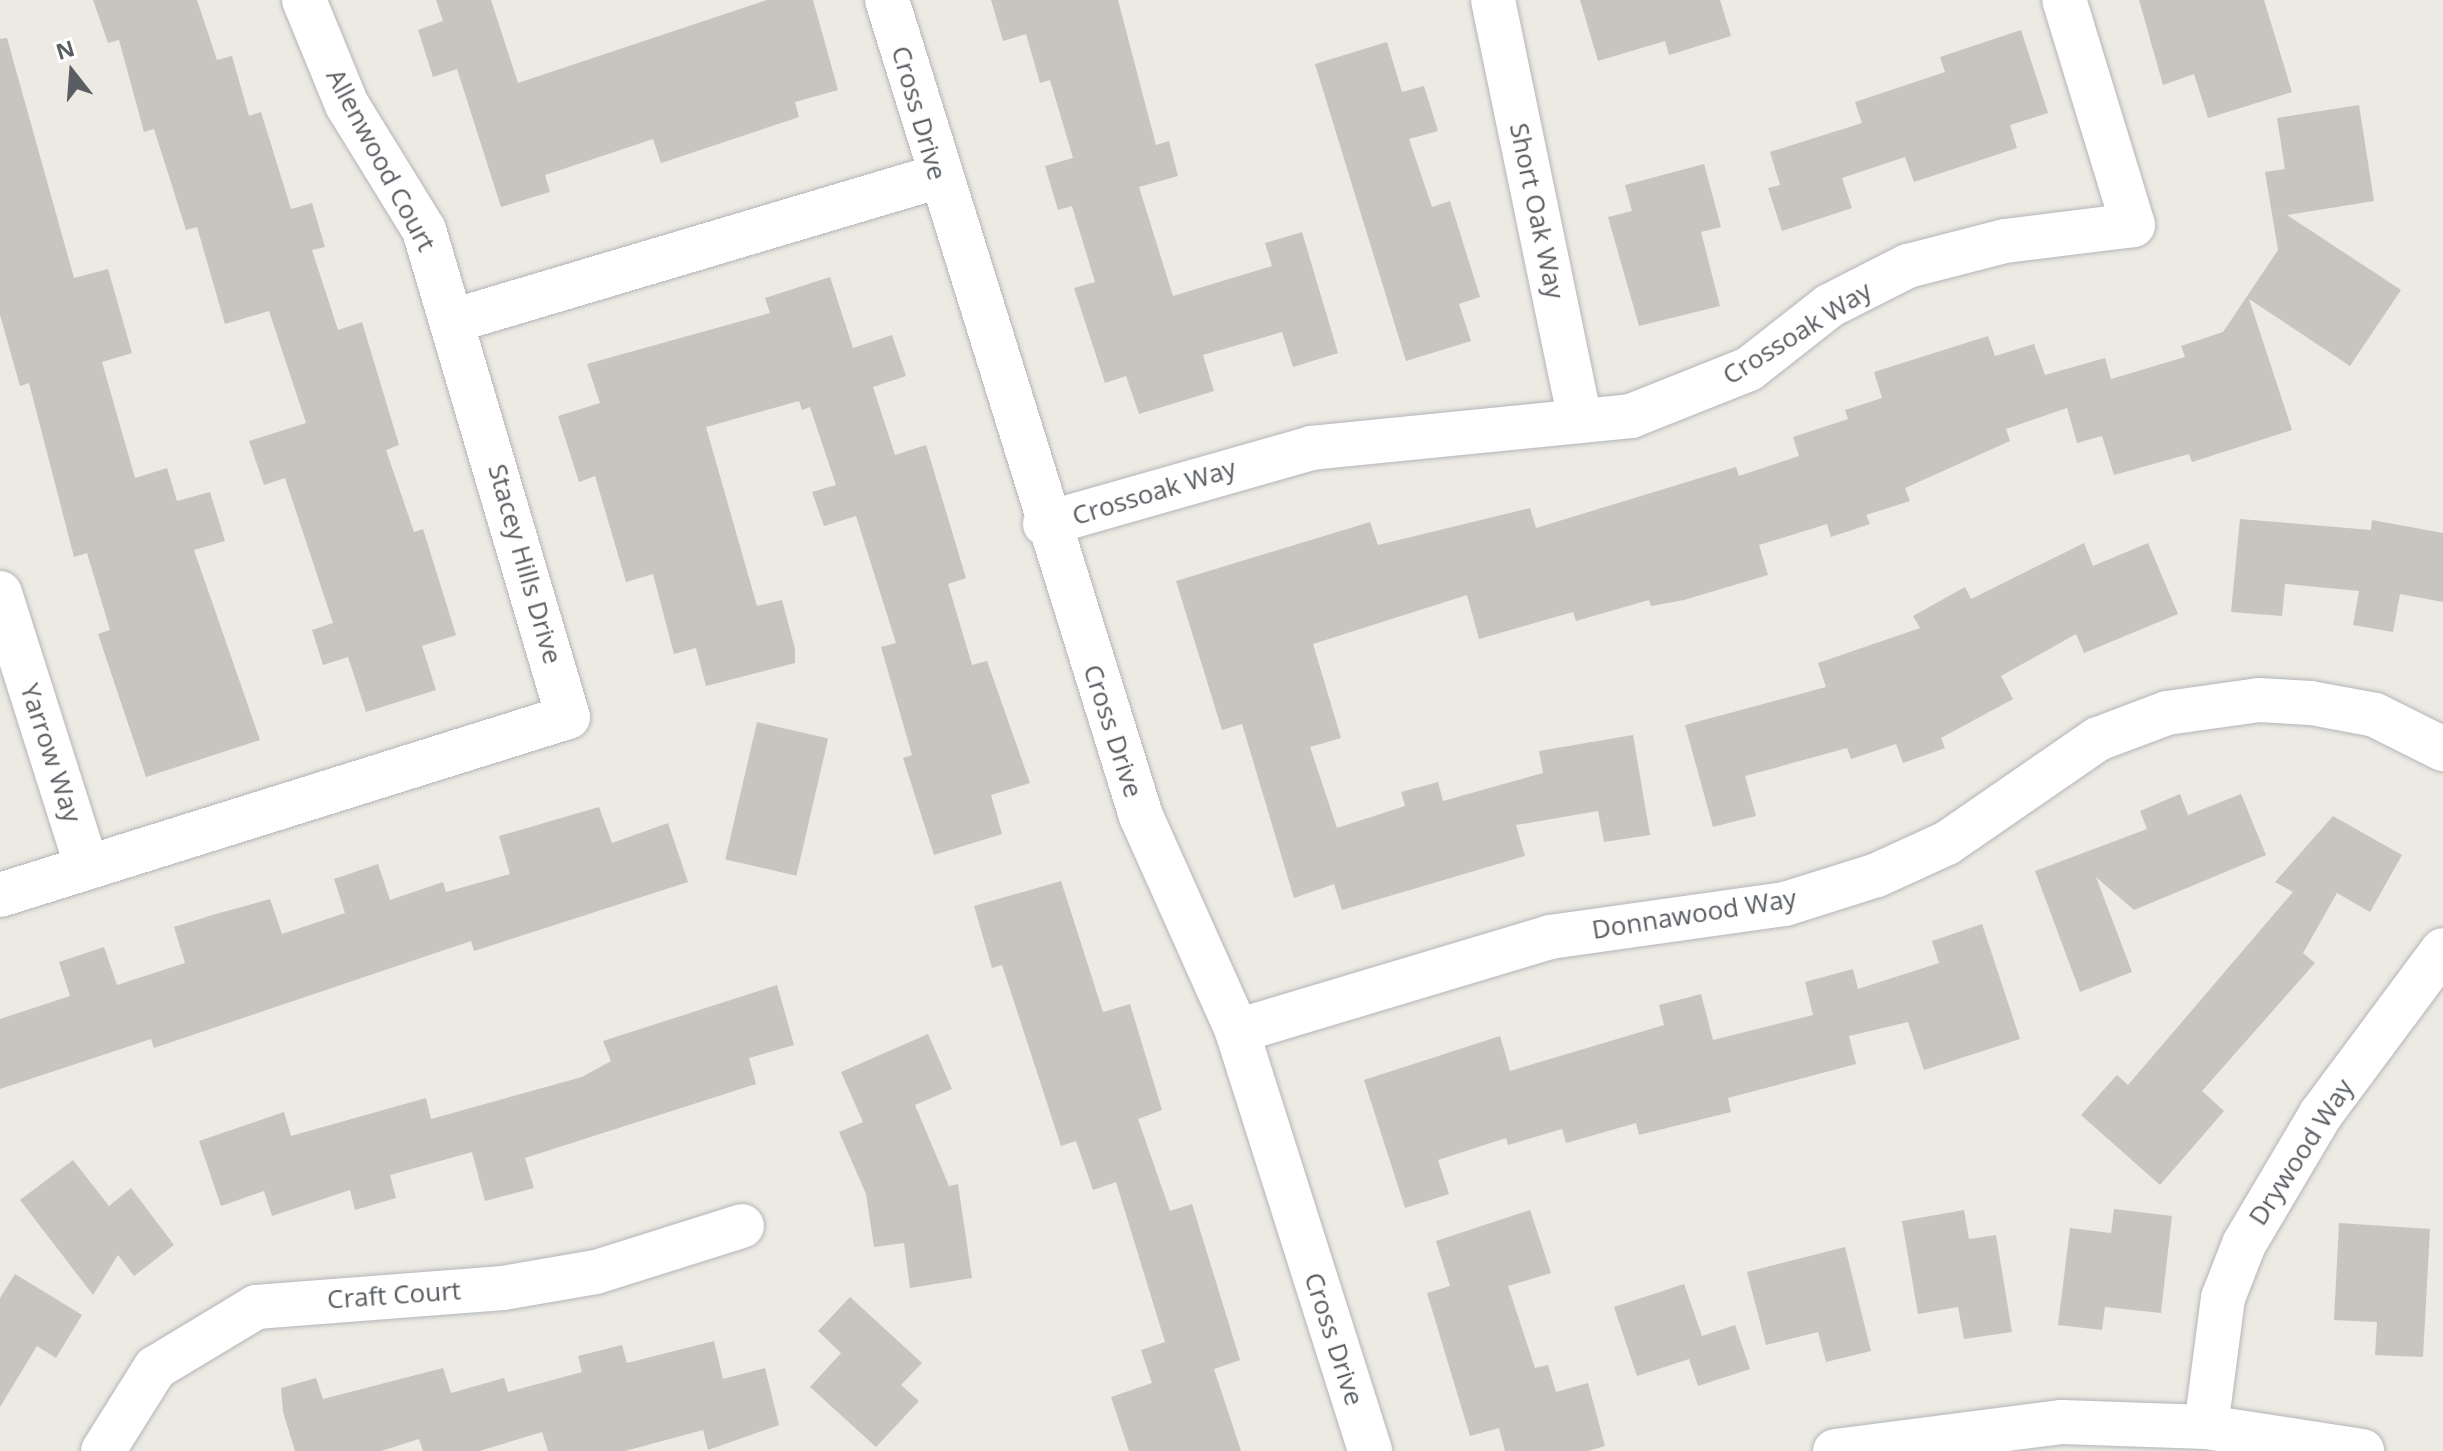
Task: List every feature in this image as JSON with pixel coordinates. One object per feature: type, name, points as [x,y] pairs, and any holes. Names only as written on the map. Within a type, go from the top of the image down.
[{"type":"street","name":"Allenwood Court","points":[[304,0],[347,105],[424,230],[456,320]]},
{"type":"street","name":"Cross Drive","points":[[887,0],[936,177],[1141,816],[1237,1031],[1370,1451]]},
{"type":"street","name":"Short Oak Way","points":[[1493,0],[1580,421]]},
{"type":"street","name":"Crossoak Way","points":[[1045,524],[1311,448],[1631,416],[1736,375],[1829,306],[1908,266],[2005,241],[2133,225],[2064,0]]},
{"type":"street","points":[[456,320],[936,177]]},
{"type":"street","name":"Stacey Hills Drive","points":[[0,895],[568,717],[456,320]]},
{"type":"street","name":"Yarrow Way","points":[[0,593],[87,868]]},
{"type":"street","name":"Donnawood Way","points":[[1237,1031],[1550,937],[1785,904],[1877,875],[1947,843],[2098,739],[2167,713],[2259,700],[2311,703],[2375,715],[2443,749]]},
{"type":"street","name":"Drywood Way","points":[[2206,1427],[2223,1298],[2244,1244],[2321,1114],[2443,950]]},
{"type":"street","name":"Craft Court","points":[[103,1451],[155,1368],[256,1307],[518,1285],[596,1272],[742,1226]]},
{"type":"street","points":[[1835,1451],[2062,1422],[2206,1427],[2362,1451]]},
{"type":"building","points":[[93,0],[197,0],[217,60],[232,56],[249,116],[261,112],[291,209],[312,203],[325,247],[312,250],[338,330],[362,322],[399,445],[386,450],[414,532],[423,529],[456,635],[422,646],[436,690],[366,712],[348,657],[323,665],[312,630],[333,623],[285,478],[264,485],[249,441],[306,423],[269,311],[225,324],[197,227],[186,230],[154,129],[144,132],[119,40],[108,43]]},
{"type":"building","points":[[436,0],[491,0],[518,83],[767,0],[813,0],[838,90],[795,102],[799,117],[661,163],[653,139],[545,175],[550,192],[501,207],[457,69],[433,77],[418,30],[443,21]]},
{"type":"building","points":[[991,0],[1118,0],[1156,145],[1169,141],[1178,176],[1139,187],[1173,296],[1272,266],[1265,243],[1302,232],[1338,353],[1293,367],[1282,332],[1203,355],[1214,391],[1139,414],[1126,376],[1105,383],[1074,288],[1095,282],[1072,206],[1058,210],[1045,166],[1073,158],[1050,80],[1040,83],[1026,34],[1003,41]]},
{"type":"building","points":[[1580,0],[1720,0],[1731,36],[1669,55],[1665,41],[1598,61]]},
{"type":"building","points":[[2139,0],[2264,0],[2292,92],[2208,118],[2194,74],[2163,85]]},
{"type":"building","points":[[2021,30],[2048,113],[2010,125],[2017,148],[1914,182],[1905,157],[1842,178],[1852,208],[1782,231],[1768,188],[1780,185],[1770,152],[1862,123],[1855,102],[1945,72],[1940,57]]},
{"type":"building","points":[[7,38],[74,278],[108,269],[132,353],[102,362],[135,478],[167,468],[177,501],[210,492],[225,541],[194,550],[260,740],[146,777],[98,634],[110,630],[87,553],[74,557],[29,383],[20,386],[0,315],[0,39]]},
{"type":"building","points":[[1387,42],[1402,92],[1424,86],[1438,131],[1409,139],[1432,207],[1450,201],[1480,297],[1459,304],[1471,341],[1406,361],[1315,64]]},
{"type":"building","points":[[2359,105],[2374,201],[2287,215],[2401,290],[2350,366],[2249,299],[2292,430],[2192,462],[2189,454],[2114,475],[2102,436],[2077,443],[2067,408],[2006,429],[2010,441],[1905,488],[1910,501],[1866,515],[1870,524],[1831,537],[1827,524],[1759,545],[1768,575],[1684,600],[1651,606],[1649,600],[1576,621],[1573,612],[1479,639],[1467,595],[1313,644],[1341,738],[1310,747],[1337,828],[1405,806],[1401,792],[1438,782],[1443,801],[1543,773],[1539,751],[1633,735],[1650,835],[1604,842],[1598,811],[1516,825],[1525,856],[1342,910],[1334,884],[1294,898],[1242,724],[1222,730],[1176,581],[1370,522],[1378,545],[1530,508],[1536,528],[1736,467],[1739,476],[1799,456],[1793,437],[1848,419],[1845,410],[1882,398],[1874,372],[1988,336],[1995,356],[2034,344],[2045,375],[2105,358],[2111,379],[2185,357],[2181,346],[2223,332],[2278,250],[2265,172],[2285,169],[2277,118]]},
{"type":"building","points":[[1704,164],[1721,227],[1701,232],[1720,306],[1639,326],[1608,217],[1632,211],[1625,185]]},
{"type":"building","points":[[830,277],[853,348],[892,335],[906,376],[873,387],[895,455],[926,445],[966,578],[948,584],[972,665],[987,661],[1030,783],[991,795],[1002,834],[934,855],[903,758],[912,755],[881,647],[896,643],[856,516],[824,526],[812,492],[836,485],[810,407],[802,410],[799,401],[706,427],[757,606],[782,600],[795,649],[795,663],[706,686],[696,648],[674,654],[653,574],[626,582],[595,476],[579,482],[558,416],[600,403],[587,364],[770,313],[765,298]]},
{"type":"building","points":[[2240,519],[2371,530],[2372,520],[2443,533],[2443,602],[2400,594],[2393,632],[2353,625],[2359,591],[2285,584],[2282,616],[2231,612]]},
{"type":"building","points":[[2084,543],[2093,566],[2148,543],[2178,614],[2084,653],[2076,634],[2001,676],[2013,699],[1941,738],[1945,748],[1903,763],[1896,744],[1851,759],[1847,748],[1745,776],[1756,816],[1713,827],[1685,725],[1826,687],[1818,663],[1920,628],[1913,616],[1965,587],[1971,599]]},
{"type":"building","points":[[757,722],[828,738],[796,876],[725,859]]},
{"type":"building","points":[[2180,794],[2188,815],[2241,794],[2266,855],[2134,910],[2096,877],[2132,972],[2080,992],[2035,871],[2147,829],[2140,811]]},
{"type":"building","points":[[599,807],[612,843],[668,823],[688,882],[474,951],[471,941],[154,1048],[151,1039],[0,1089],[0,1019],[70,996],[59,962],[104,947],[117,985],[185,963],[174,927],[270,899],[282,934],[345,913],[334,879],[378,864],[390,900],[443,882],[446,892],[510,874],[499,836]]},
{"type":"building","points":[[2333,816],[2402,855],[2370,912],[2337,893],[2303,953],[2315,963],[2202,1091],[2224,1111],[2160,1185],[2081,1115],[2117,1075],[2128,1085],[2293,892],[2275,882]]},
{"type":"building","points":[[1061,881],[1103,1012],[1130,1004],[1162,1110],[1138,1119],[1170,1211],[1192,1204],[1240,1360],[1214,1369],[1241,1451],[1129,1451],[1111,1397],[1152,1383],[1141,1350],[1165,1342],[1116,1182],[1093,1190],[1076,1141],[1061,1146],[1002,965],[992,968],[974,906]]},
{"type":"building","points":[[1982,924],[2020,1039],[1924,1070],[1908,1022],[1849,1036],[1856,1064],[1728,1098],[1731,1112],[1639,1135],[1636,1123],[1566,1143],[1562,1129],[1508,1145],[1506,1138],[1438,1160],[1449,1194],[1405,1208],[1364,1080],[1500,1036],[1510,1071],[1664,1025],[1659,1005],[1701,994],[1713,1040],[1813,1015],[1805,982],[1853,969],[1858,989],[1939,963],[1932,941]]},
{"type":"building","points":[[777,985],[794,1045],[749,1058],[756,1084],[525,1158],[534,1188],[485,1201],[472,1152],[390,1175],[396,1198],[355,1210],[350,1190],[272,1216],[264,1191],[221,1206],[199,1141],[284,1112],[291,1136],[426,1098],[431,1119],[582,1077],[611,1061],[603,1041]]},
{"type":"building","points":[[928,1034],[952,1089],[915,1105],[949,1186],[958,1184],[972,1278],[910,1288],[904,1243],[874,1247],[866,1194],[839,1132],[863,1122],[841,1072]]},
{"type":"building","points":[[73,1160],[109,1206],[131,1188],[174,1245],[134,1276],[118,1255],[93,1295],[20,1200]]},
{"type":"building","points":[[2114,1209],[2172,1216],[2161,1313],[2105,1307],[2102,1330],[2058,1325],[2070,1228],[2111,1233]]},
{"type":"building","points":[[1530,1210],[1551,1273],[1508,1286],[1535,1368],[1548,1365],[1556,1392],[1588,1383],[1605,1446],[1588,1451],[1505,1451],[1499,1428],[1470,1436],[1427,1293],[1450,1286],[1436,1241]]},
{"type":"building","points":[[1964,1210],[1969,1239],[1996,1235],[2012,1332],[1964,1339],[1958,1307],[1918,1314],[1902,1221]]},
{"type":"building","points":[[2339,1223],[2430,1229],[2423,1357],[2375,1355],[2377,1322],[2334,1320]]},
{"type":"building","points":[[1845,1247],[1871,1351],[1826,1362],[1818,1332],[1766,1345],[1747,1272]]},
{"type":"building","points":[[15,1274],[82,1315],[56,1358],[37,1346],[0,1407],[0,1298]]},
{"type":"building","points":[[1684,1284],[1702,1336],[1735,1325],[1750,1369],[1698,1386],[1689,1359],[1637,1376],[1614,1307]]},
{"type":"building","points":[[850,1297],[922,1363],[901,1385],[919,1401],[876,1447],[810,1387],[841,1353],[818,1331]]},
{"type":"building","points":[[714,1341],[723,1379],[765,1368],[779,1425],[708,1450],[703,1430],[625,1451],[548,1451],[542,1432],[479,1451],[423,1451],[419,1439],[381,1451],[295,1451],[283,1412],[281,1388],[316,1378],[323,1399],[443,1368],[451,1393],[504,1378],[508,1392],[582,1372],[578,1356],[622,1345],[627,1363]]}]
